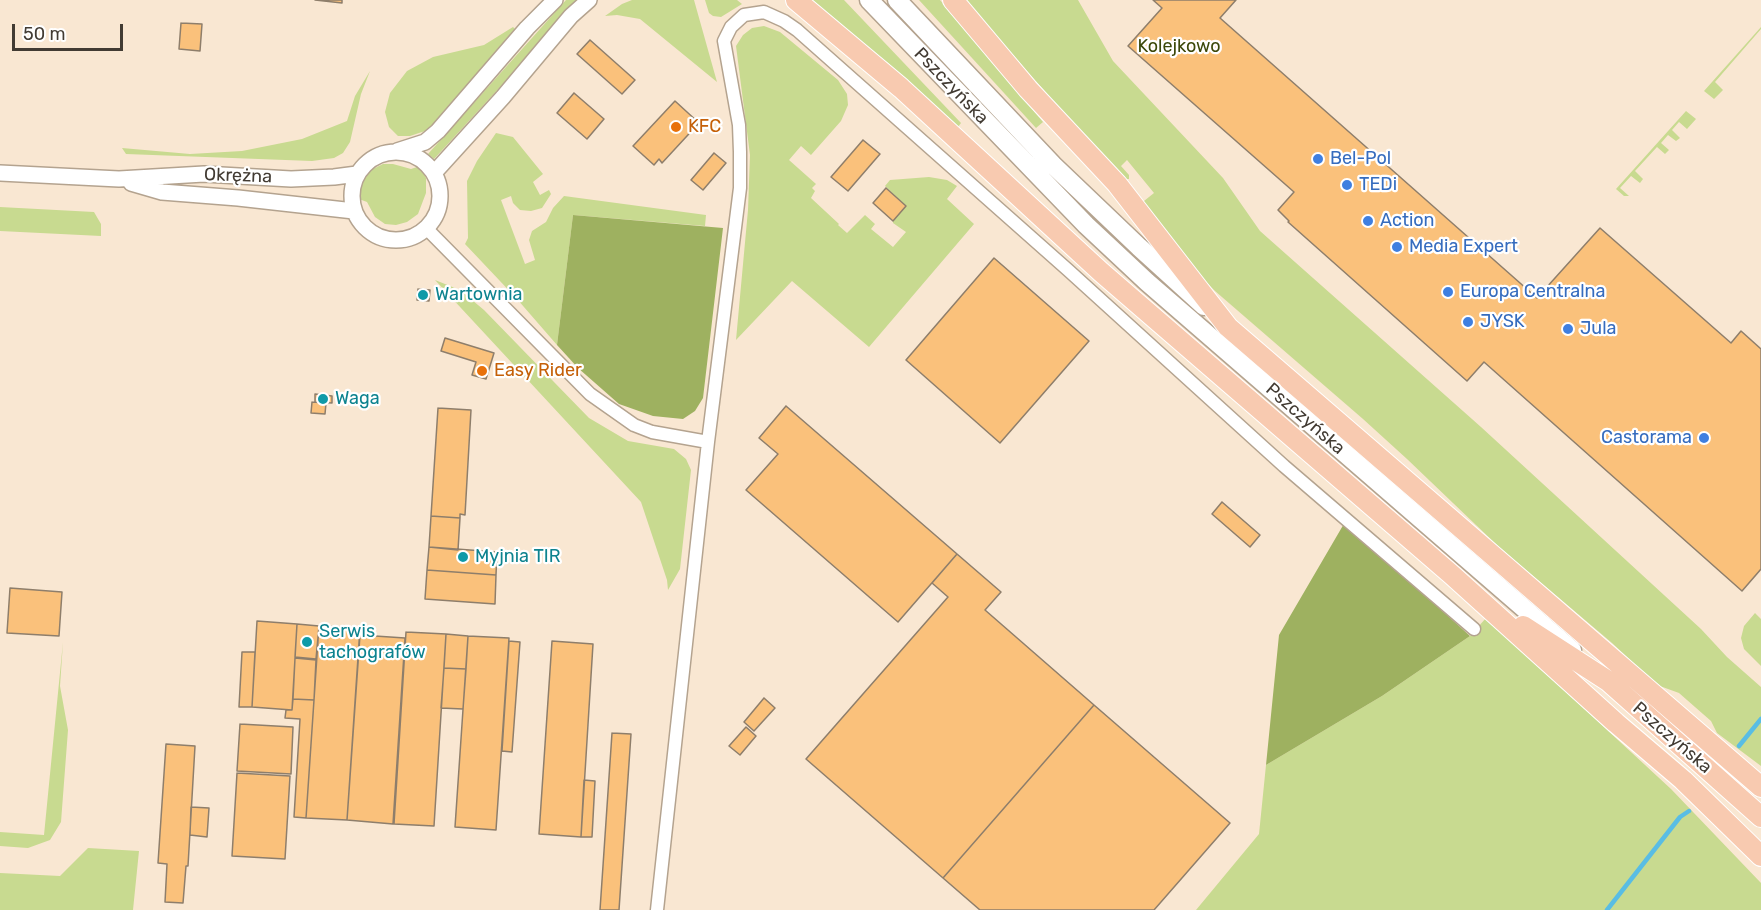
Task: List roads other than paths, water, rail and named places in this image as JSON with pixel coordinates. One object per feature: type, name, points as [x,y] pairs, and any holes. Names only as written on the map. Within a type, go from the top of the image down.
[{"type":"main road","points":[[796,0],[901,88],[1101,272],[1452,575],[1634,739],[1683,780],[1761,856]]},
{"type":"main road","name":"Pszczyńska","points":[[869,0],[1086,225],[1147,282],[1608,681],[1761,817]]},
{"type":"main road","name":"Pszczyńska","points":[[897,0],[1067,178],[1139,248],[1761,787]]},
{"type":"main road","points":[[953,0],[1028,88],[1117,184],[1228,327]]},
{"type":"main road","points":[[1452,575],[1521,625],[1608,681]]},
{"type":"street","points":[[397,151],[412,154],[425,162],[434,173],[439,187],[440,202],[435,216],[426,228],[414,236],[400,240],[386,239],[373,233],[362,224],[354,212],[351,197],[357,174],[366,163],[382,153],[425,142],[438,132],[527,28],[555,0]]},
{"type":"street","points":[[434,173],[572,16],[589,0]]},
{"type":"street","points":[[657,910],[708,441],[740,188],[739,125],[724,41],[731,27],[744,15],[764,12],[797,30],[1068,270],[1284,466],[1474,629]]},
{"type":"street","name":"Okrężna","points":[[0,173],[119,179],[204,174],[291,179],[357,174]]},
{"type":"street","name":"Okrężna","points":[[119,179],[162,192],[238,198],[354,212]]},
{"type":"street","points":[[426,228],[591,394],[634,425],[652,432],[708,441]]},
{"type":"waterway","points":[[1739,746],[1761,719]]},
{"type":"waterway","points":[[1607,910],[1680,817],[1689,811]]},
{"type":"place","name":"KFC","points":[[676,127]]},
{"type":"place","name":"Bel-Pol","points":[[1318,159]]},
{"type":"place","name":"TEDi","points":[[1347,185]]},
{"type":"place","name":"Action","points":[[1368,221]]},
{"type":"place","name":"Media Expert","points":[[1397,247]]},
{"type":"place","name":"Europa Centralna","points":[[1448,292]]},
{"type":"place","name":"Wartownia","points":[[423,295]]},
{"type":"place","name":"JYSK","points":[[1468,322]]},
{"type":"place","name":"Jula","points":[[1568,329]]},
{"type":"place","name":"Easy Rider","points":[[482,371]]},
{"type":"place","name":"Waga","points":[[323,399]]},
{"type":"place","name":"Castorama","points":[[1704,438]]},
{"type":"place","name":"Myjnia TIR","points":[[463,557]]},
{"type":"place","name":"Serwis tachografów","points":[[307,642]]},
{"type":"park label","name":"Kolejkowo","points":[[1179,47]]}]
